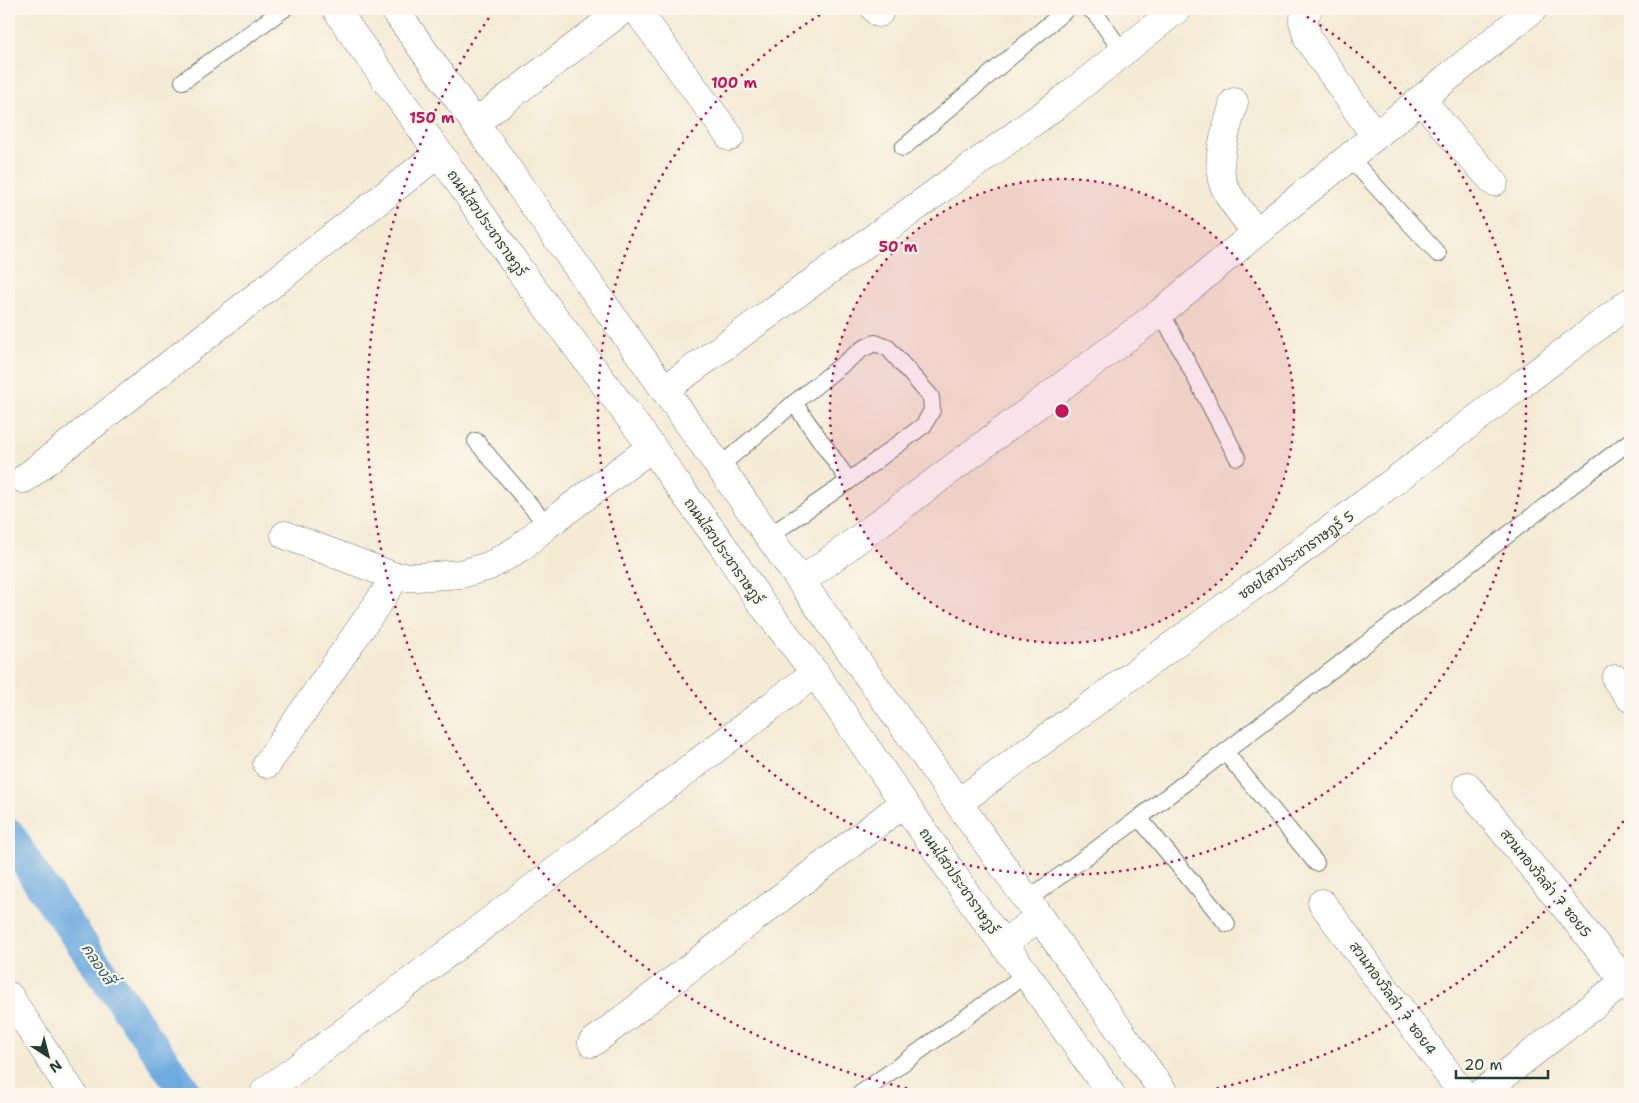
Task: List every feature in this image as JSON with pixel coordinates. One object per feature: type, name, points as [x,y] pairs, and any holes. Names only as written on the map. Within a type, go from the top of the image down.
[{"type":"street","name":"ถนนไสวประชาราษฎร์","points":[[336,9],[528,282],[652,447],[674,481],[721,543],[759,600],[815,672],[974,906],[1026,974],[1111,1094]]},
{"type":"street","points":[[474,123],[624,9]]},
{"type":"street","points":[[636,9],[730,138]]},
{"type":"street","points":[[664,390],[1058,104],[1177,9]]},
{"type":"street","points":[[1308,9],[1302,21],[1308,39],[1375,136]]},
{"type":"street","points":[[801,582],[1161,312],[1256,232],[1533,9]]},
{"type":"street","points":[[402,12],[474,123],[1165,1094]]},
{"type":"street","points":[[1421,99],[1494,182]]},
{"type":"street","points":[[1234,102],[1221,156],[1222,180],[1238,210],[1256,232]]},
{"type":"street","points":[[24,479],[439,153]]},
{"type":"street","name":"ซอยไสวประชาราษฎร์ 5","points":[[958,803],[1336,526],[1630,302]]},
{"type":"street","points":[[285,535],[396,577],[461,574],[489,566],[520,548],[547,525],[652,447]]},
{"type":"street","points":[[267,764],[396,577]]},
{"type":"street","points":[[265,1091],[815,672]]},
{"type":"street","name":"สวนทองวิลล่า 7 ซอย5","points":[[1467,786],[1627,979]]},
{"type":"street","points":[[592,1043],[904,803]]},
{"type":"street","name":"สวนทองวิลล่า 7 ซอย4","points":[[1322,903],[1463,1094]]},
{"type":"street","points":[[1003,944],[1033,908]]},
{"type":"street","points":[[1480,1094],[1627,979]]},
{"type":"street","points":[[9,996],[73,1094]]},
{"type":"lane","points":[[183,81],[284,9]]},
{"type":"lane","points":[[903,148],[1067,9]]},
{"type":"lane","points":[[1089,9],[1096,14],[1123,53]]},
{"type":"lane","points":[[1349,157],[1438,254]]},
{"type":"lane","points":[[1161,312],[1237,457]]},
{"type":"lane","points":[[719,467],[794,403],[862,349],[876,343],[888,348],[930,398],[932,410],[924,426],[769,536]]},
{"type":"lane","points":[[794,403],[849,481]]},
{"type":"lane","points":[[476,442],[547,525]]},
{"type":"lane","points":[[1033,908],[1139,818],[1630,442]]},
{"type":"lane","points":[[1225,752],[1316,863]]},
{"type":"lane","points":[[1139,818],[1226,924]]},
{"type":"lane","points":[[860,1094],[1026,974]]},
{"type":"waterway","name":"คลองสี่","points":[[9,834],[36,878],[187,1094]]}]
